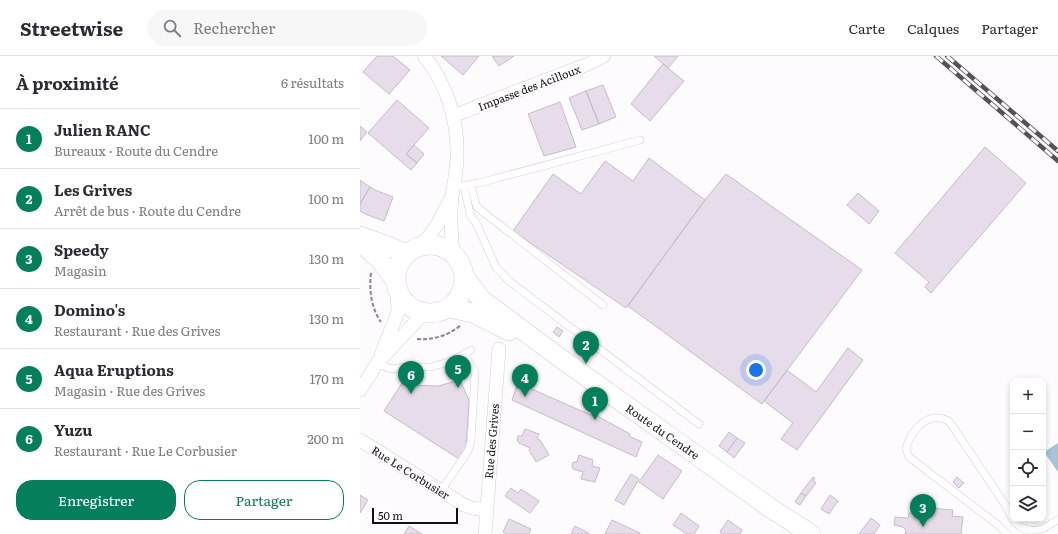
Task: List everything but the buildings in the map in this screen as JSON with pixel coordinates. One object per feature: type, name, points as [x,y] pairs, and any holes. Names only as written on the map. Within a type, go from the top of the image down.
[{"type":"main road","points":[[360,236],[388,246],[414,250],[436,245],[453,254],[461,264],[464,282],[461,294],[449,308],[437,313],[424,313],[408,305],[400,296],[396,275],[399,264],[414,250]]},
{"type":"main road","points":[[360,242],[379,259],[397,286]]},
{"type":"main road","name":"Route du Cendre","points":[[464,276],[482,300],[556,355],[769,507],[812,534]]},
{"type":"main road","name":"Route du Cendre","points":[[449,308],[473,313],[556,355]]},
{"type":"main road","name":"Route du Cendre","points":[[769,507],[802,534]]},
{"type":"street","points":[[424,56],[433,67],[448,99],[453,116],[457,143],[460,188],[450,228],[453,254]]},
{"type":"street","name":"Impasse des Acilloux","points":[[453,116],[588,64],[604,56]]},
{"type":"street","points":[[414,250],[437,225],[460,188]]},
{"type":"street","points":[[378,363],[398,312],[397,286]]},
{"type":"street","points":[[360,390],[378,363],[424,313]]},
{"type":"street","name":"Rue des Grives","points":[[485,534],[499,349]]},
{"type":"street","name":"Rue Le Corbusier","points":[[360,440],[464,505],[486,510]]},
{"type":"lane","points":[[460,188],[640,140]]},
{"type":"lane","points":[[460,188],[478,208],[603,305]]},
{"type":"lane","points":[[460,188],[470,214],[477,225],[496,267],[509,281],[700,424]]},
{"type":"lane","points":[[378,363],[391,369],[406,367],[431,367],[452,361],[468,352],[475,372],[471,441],[468,451],[441,491]]},
{"type":"lane","points":[[1007,534],[998,525],[910,457],[906,448],[908,439],[919,426],[929,419],[940,418],[949,421],[1008,509],[1010,518],[1020,529],[1029,532],[1040,530],[1058,520]]},
{"type":"water","points":[[1058,443],[1058,472],[1046,455],[1046,451]]},
{"type":"railway","points":[[936,56],[1058,161]]},
{"type":"railway","points":[[947,56],[1058,151]]},
{"type":"place","name":"Les Grives","points":[[586,364]]},
{"type":"place","name":"Aqua Eruptions","points":[[458,388]]},
{"type":"place","name":"Yuzu","points":[[411,394]]},
{"type":"place","name":"Domino's","points":[[525,397]]},
{"type":"place","name":"Julien RANC","points":[[595,420]]},
{"type":"place","name":"Speedy","points":[[923,527]]}]
